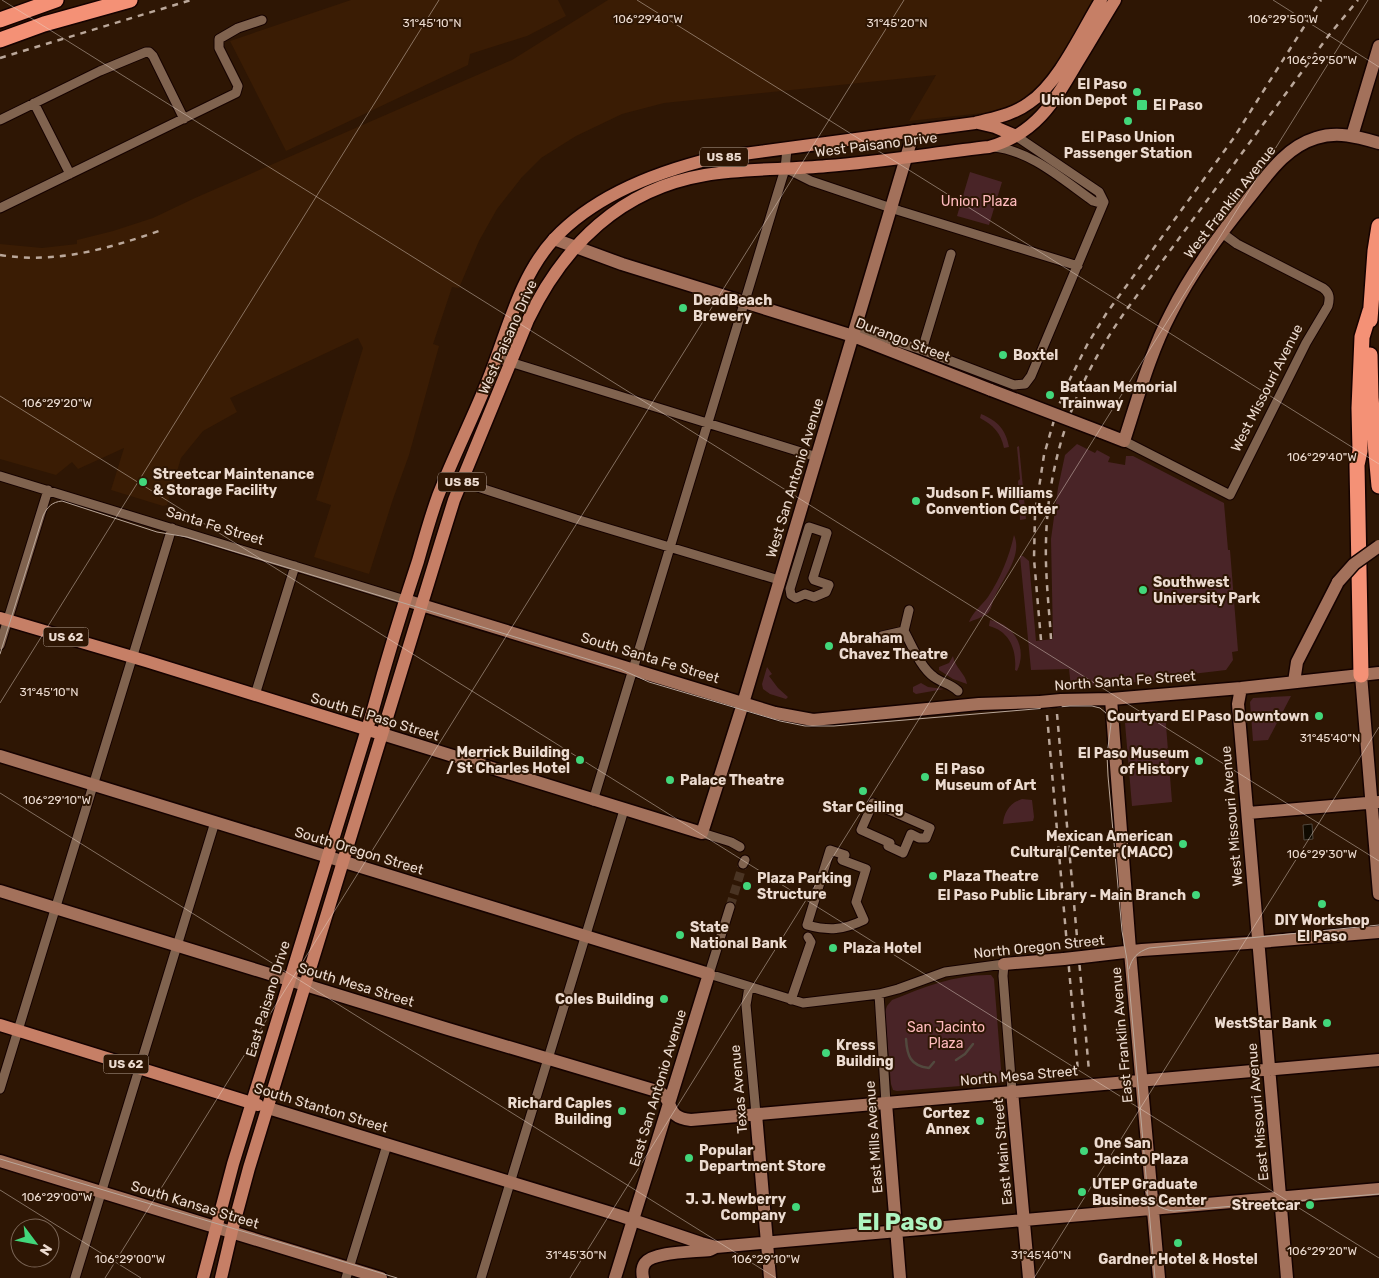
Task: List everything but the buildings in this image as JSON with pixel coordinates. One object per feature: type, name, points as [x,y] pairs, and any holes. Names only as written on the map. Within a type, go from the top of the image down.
[{"type":"highway","points":[[0,20],[56,0]]},
{"type":"highway","points":[[0,40],[44,24],[130,0]]},
{"type":"highway","points":[[1379,226],[1370,311],[1371,398],[1379,486]]},
{"type":"highway","points":[[1370,311],[1362,337],[1359,396],[1360,451],[1357,465],[1370,674]]},
{"type":"main road","name":"West Paisano Drive","points":[[367,730],[432,514],[497,358],[524,285],[537,261],[554,239],[571,223],[599,203],[667,171],[714,158],[975,123],[1016,110],[1029,104],[1043,91],[1069,54],[1101,0]]},
{"type":"main road","name":"West Paisano Drive","points":[[382,734],[454,500],[541,294],[556,270],[590,231],[615,211],[644,195],[683,180],[707,175],[826,166],[988,147],[999,144],[1031,126],[1050,106],[1115,0]]},
{"type":"main road","points":[[975,123],[995,127],[1016,136]]},
{"type":"main road","name":"South El Paso Street","points":[[4,619],[382,734]]},
{"type":"main road","name":"East Paisano Drive","points":[[203,1278],[215,1226],[252,1102],[367,730]]},
{"type":"main road","points":[[221,1278],[232,1231],[268,1108],[382,734]]},
{"type":"main road","name":"South Stanton Street","points":[[0,1025],[268,1108]]},
{"type":"street","points":[[0,208],[236,93],[238,86],[219,48],[219,39],[238,28],[262,20]]},
{"type":"street","points":[[1352,136],[1379,46]]},
{"type":"street","points":[[0,120],[142,52],[149,52],[154,56],[184,119]]},
{"type":"street","points":[[34,103],[70,174]]},
{"type":"street","name":"West San Antonio Avenue","points":[[702,833],[743,703],[914,131]]},
{"type":"street","name":"West Franklin Avenue","points":[[1124,441],[1158,341],[1170,315],[1193,273],[1272,169],[1288,153],[1306,142],[1317,138],[1333,135],[1352,136],[1379,143]]},
{"type":"street","points":[[853,336],[868,332],[922,350],[1014,385],[1025,384],[1031,376],[1104,202],[1099,192],[1016,136]]},
{"type":"street","points":[[988,147],[1008,149],[1023,154],[1093,200],[1100,203],[1104,202]]},
{"type":"street","points":[[594,801],[632,669],[785,169],[787,149]]},
{"type":"street","points":[[785,169],[811,181],[891,208],[1078,266]]},
{"type":"street","name":"West Missouri Avenue","points":[[1222,233],[1237,244],[1323,288],[1329,294],[1330,300],[1306,343],[1230,496]]},
{"type":"street","name":"Durango Street","points":[[554,239],[574,248],[622,264],[853,336],[1124,441],[1230,496]]},
{"type":"street","points":[[922,350],[952,254]]},
{"type":"street","points":[[497,358],[817,457]]},
{"type":"street","name":"Santa Fe Street","points":[[0,476],[421,605]]},
{"type":"street","points":[[447,477],[779,580]]},
{"type":"street","points":[[0,646],[4,619],[48,490]]},
{"type":"street","points":[[809,527],[827,533],[813,578],[830,585],[826,592],[814,597],[805,594],[799,598],[794,598],[791,595],[790,589],[809,527]]},
{"type":"street","points":[[0,1089],[172,528]]},
{"type":"street","points":[[1294,682],[1297,662],[1338,582],[1354,564],[1379,546]]},
{"type":"street","points":[[255,695],[283,609],[294,566]]},
{"type":"street","name":"South Santa Fe Street","points":[[421,605],[774,713],[813,720],[872,714]]},
{"type":"street","points":[[909,610],[904,630],[928,672],[958,691]]},
{"type":"street","points":[[882,636],[904,630]]},
{"type":"street","points":[[1370,674],[1379,894]]},
{"type":"street","name":"North Santa Fe Street","points":[[872,714],[979,704],[1111,699],[1241,688],[1370,674]]},
{"type":"street","name":"West Missouri Avenue","points":[[1241,688],[1238,704],[1257,943]]},
{"type":"street","name":"East Franklin Avenue","points":[[1111,699],[1130,952],[1159,1278]]},
{"type":"street","name":"South El Paso Street","points":[[382,734],[731,842],[740,848]]},
{"type":"street","name":"South Oregon Street","points":[[0,756],[709,974]]},
{"type":"street","points":[[1248,813],[1375,802]]},
{"type":"street","points":[[873,803],[930,828],[926,838],[919,838],[911,834],[903,853],[888,846],[890,843],[861,830],[873,803]]},
{"type":"street","points":[[481,1278],[624,810]]},
{"type":"street","points":[[75,1278],[216,822]]},
{"type":"street","points":[[830,850],[845,855],[842,860],[866,869],[856,902],[864,920],[850,926],[824,930],[813,926],[807,925],[830,850]]},
{"type":"street","name":"South Mesa Street","points":[[0,890],[660,1092],[666,1097],[669,1105]]},
{"type":"street","name":"East San Antonio Avenue","points":[[615,1278],[730,907]]},
{"type":"street","name":"North Oregon Street","points":[[709,974],[803,1003],[878,994],[945,972],[1004,964],[1379,932]]},
{"type":"street","points":[[791,1000],[811,942],[808,937]]},
{"type":"street","name":"East Missouri Avenue","points":[[1257,943],[1287,1278]]},
{"type":"street","name":"East Main Street","points":[[1004,964],[1003,976],[1012,1091],[1029,1278]]},
{"type":"street","name":"Texas Avenue","points":[[749,987],[746,1005],[770,1278]]},
{"type":"street","name":"East Mills Avenue","points":[[878,994],[900,1278]]},
{"type":"street","name":"North Mesa Street","points":[[669,1105],[675,1115],[682,1119],[691,1120],[1379,1060]]},
{"type":"street","name":"South Stanton Street","points":[[268,1108],[633,1219],[716,1247]]},
{"type":"street","points":[[347,1273],[387,1144]]},
{"type":"street","name":"South Kansas Street","points":[[0,1161],[232,1231],[347,1273],[381,1278]]},
{"type":"street","points":[[643,1278],[644,1263],[653,1256],[710,1250],[716,1247],[1379,1189]]},
{"type":"shaded area","points":[[351,0],[558,0],[566,16],[527,36],[470,54],[468,65],[286,151],[230,41]]},
{"type":"shaded area","points":[[608,0],[1094,0],[1047,78],[1026,97],[1006,109],[909,121],[936,75],[664,103],[622,114],[576,136],[541,158],[522,177],[497,209],[479,241],[459,288],[452,287],[433,344],[439,346],[409,455],[369,574],[314,557],[331,505],[316,500],[363,348],[358,338],[230,398],[237,412],[203,431],[181,458],[167,505],[163,506],[111,490],[124,448],[78,469],[72,462],[56,475],[0,459],[0,244],[42,248],[77,244],[77,240],[153,218],[512,60]]},
{"type":"shaded area","points":[[1312,824],[1313,839],[1304,840],[1303,825]]},
{"type":"green space","name":"Union Plaza","points":[[970,172],[1002,182],[989,225],[957,216]]},
{"type":"green space","points":[[981,414],[997,423],[1006,436],[1009,447],[1004,448],[999,434],[980,418]]},
{"type":"green space","name":"Southwest University Park","points":[[1077,444],[1095,453],[1097,450],[1110,457],[1108,462],[1125,465],[1126,456],[1133,456],[1224,503],[1228,550],[1230,550],[1238,651],[1232,652],[1233,660],[1226,670],[1192,674],[1192,678],[1071,687],[1069,669],[1031,670],[1020,556],[1029,561],[1036,641],[1053,639],[1051,539],[1065,455]]},
{"type":"green space","points":[[1019,446],[1026,519],[1020,520],[1018,481],[1020,479],[1017,447]]},
{"type":"green space","points":[[1014,535],[1016,550],[1014,558],[989,612],[969,622],[997,582],[1007,559]]},
{"type":"green space","points":[[990,620],[1006,626],[1017,638],[1021,654],[1017,671],[1015,670],[1015,655],[1010,642],[1002,632],[989,626]]},
{"type":"green space","points":[[953,656],[967,684],[953,679],[939,670],[939,667],[949,663]]},
{"type":"green space","points":[[767,667],[772,674],[769,676],[788,697],[786,699],[770,694],[763,689],[762,684]]},
{"type":"green space","points":[[921,683],[928,687],[944,689],[916,694],[913,692],[913,687]]},
{"type":"green space","points":[[1291,696],[1268,740],[1253,741],[1250,702],[1253,698]]},
{"type":"green space","points":[[1152,710],[1165,712],[1172,802],[1132,806],[1125,723],[1136,722],[1136,712]]},
{"type":"green space","points":[[1022,799],[1032,800],[1033,821],[1003,824],[1008,808]]},
{"type":"green space","name":"San Jacinto Plaza","points":[[991,975],[994,979],[1002,1081],[999,1083],[893,1090],[885,1012],[892,1000],[928,986],[953,979]]},
{"type":"waterway","points":[[906,1039],[907,1050],[914,1062],[929,1068],[934,1062]]},
{"type":"waterway","points":[[956,1060],[965,1054],[973,1044]]},
{"type":"tunnel","points":[[730,907],[743,864]]},
{"type":"tram line","points":[[0,654],[43,516],[46,510],[55,502],[62,501],[157,532],[187,537],[620,669],[649,682],[780,721],[805,726],[834,726],[1070,706],[1100,708],[1106,713],[1111,724],[1107,755],[1108,776],[1122,931],[1127,960],[1155,1278]]},
{"type":"tram line","points":[[1129,969],[1136,956],[1149,948],[1379,925]]},
{"type":"tram line","points":[[0,1159],[397,1278]]},
{"type":"tram line","points":[[1146,1192],[1157,1205],[1174,1211],[1379,1194]]},
{"type":"railway","points":[[0,58],[191,0]]},
{"type":"railway","points":[[1041,640],[1034,559],[1035,514],[1044,455],[1057,410],[1068,383],[1087,345],[1106,314],[1233,139],[1321,0]]},
{"type":"railway","points":[[1051,639],[1046,566],[1048,509],[1052,478],[1059,448],[1080,390],[1109,335],[1127,309],[1329,35],[1358,0]]},
{"type":"railway","points":[[0,255],[41,258],[81,253],[120,244],[159,231]]},
{"type":"railway","points":[[1057,714],[1089,1071]]},
{"type":"railway","points":[[1047,715],[1078,1072]]},
{"type":"place","name":"El Paso Union Depot","points":[[1137,92]]},
{"type":"place","name":"El Paso","points":[[1142,105]]},
{"type":"place","name":"El Paso Union Passenger Station","points":[[1128,121]]},
{"type":"place","name":"DeadBeach Brewery","points":[[683,308]]},
{"type":"place","name":"Boxtel","points":[[1003,355]]},
{"type":"place","name":"Bataan Memorial Trainway","points":[[1050,395]]},
{"type":"place","name":"Streetcar Maintenance & Storage Facility","points":[[143,482]]},
{"type":"place","name":"Judson F. Williams Convention Center","points":[[916,501]]},
{"type":"place","name":"Southwest University Park","points":[[1143,590]]},
{"type":"place","name":"Abraham Chavez Theatre","points":[[829,646]]},
{"type":"place","name":"Courtyard El Paso Downtown","points":[[1319,716]]},
{"type":"place","name":"Merrick Building / St Charles Hotel","points":[[580,760]]},
{"type":"place","name":"El Paso Museum of History","points":[[1199,761]]},
{"type":"place","name":"El Paso Museum of Art","points":[[925,777]]},
{"type":"place","name":"Palace Theatre","points":[[670,780]]},
{"type":"place","name":"Star Ceiling","points":[[863,791]]},
{"type":"place","name":"Mexican American Cultural Center (MACC)","points":[[1183,844]]},
{"type":"place","name":"Plaza Theatre","points":[[933,876]]},
{"type":"place","name":"Plaza Parking Structure","points":[[747,886]]},
{"type":"place","name":"El Paso Public Library - Main Branch","points":[[1196,895]]},
{"type":"place","name":"DIY Workshop El Paso","points":[[1322,904]]},
{"type":"place","name":"State National Bank","points":[[680,935]]},
{"type":"place","name":"Plaza Hotel","points":[[833,948]]},
{"type":"place","name":"Coles Building","points":[[664,999]]},
{"type":"place","name":"WestStar Bank","points":[[1327,1023]]},
{"type":"place","name":"Kress Building","points":[[826,1053]]},
{"type":"place","name":"Richard Caples Building","points":[[622,1111]]},
{"type":"place","name":"Cortez Annex","points":[[980,1121]]},
{"type":"place","name":"One San Jacinto Plaza","points":[[1084,1151]]},
{"type":"place","name":"Popular Department Store","points":[[689,1158]]},
{"type":"place","name":"UTEP Graduate Business Center","points":[[1082,1192]]},
{"type":"place","name":"Streetcar","points":[[1310,1205]]},
{"type":"place","name":"J. J. Newberry Company","points":[[796,1207]]},
{"type":"place","name":"Gardner Hotel & Hostel","points":[[1178,1243]]},
{"type":"district","name":"El Paso","points":[[900,1222]]}]
